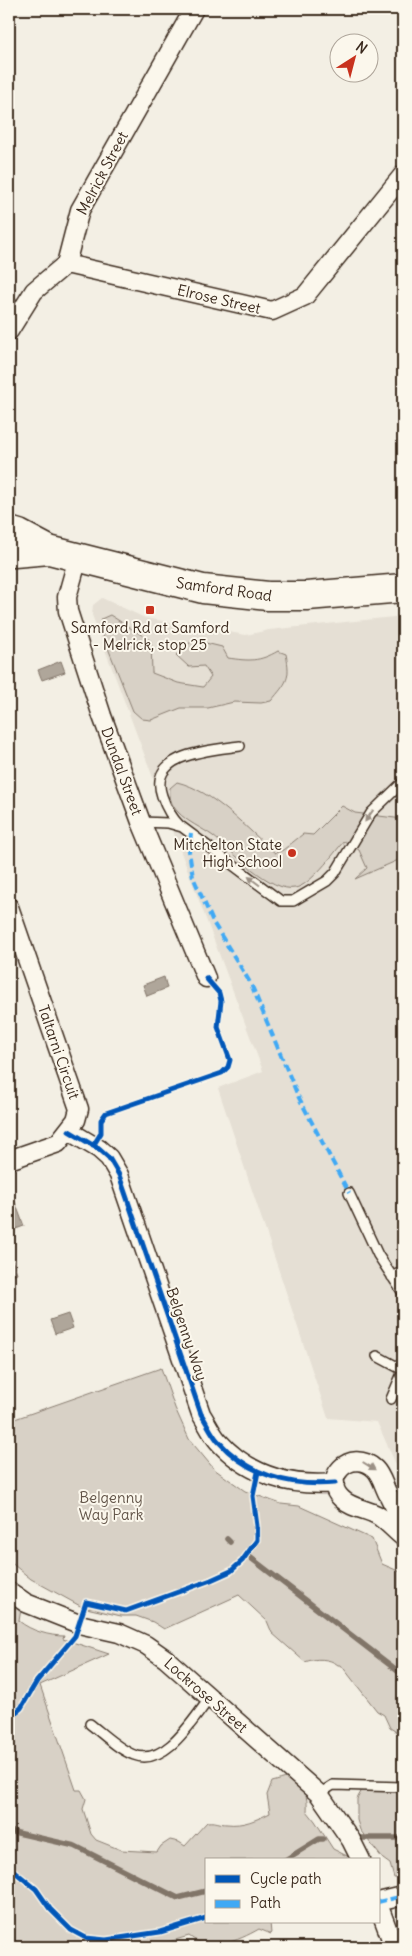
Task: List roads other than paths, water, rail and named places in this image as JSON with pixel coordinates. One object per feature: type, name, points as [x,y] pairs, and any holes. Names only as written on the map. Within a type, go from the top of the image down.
[{"type":"main road","name":"Samford Road","points":[[9,531],[19,534],[49,550],[203,589],[268,596],[307,596],[403,588]]},
{"type":"main road","name":"Samford Road","points":[[9,552],[49,550]]},
{"type":"street","name":"Melrick Street","points":[[66,264],[80,210],[194,9]]},
{"type":"street","name":"Elrose Street","points":[[66,264],[272,311],[305,296],[403,175]]},
{"type":"street","points":[[9,331],[34,290],[66,264]]},
{"type":"street","name":"Dundal Street","points":[[78,558],[67,597],[68,610],[102,716],[140,822],[206,978]]},
{"type":"street","name":"Taltarni Circuit","points":[[9,907],[79,1109],[76,1120],[69,1132]]},
{"type":"street","points":[[9,1160],[58,1143],[69,1132]]},
{"type":"street","name":"Belgenny Way","points":[[69,1132],[99,1149],[109,1158],[119,1175],[201,1414],[217,1440],[240,1460],[258,1472],[288,1482],[318,1485],[335,1483]]},
{"type":"street","points":[[403,1519],[376,1471],[370,1465],[360,1461],[351,1461],[344,1464],[339,1470],[335,1483],[341,1499],[379,1516],[403,1537]]},
{"type":"street","name":"Lockrose Street","points":[[9,1591],[26,1604],[79,1624],[120,1633],[146,1645],[166,1659],[319,1794],[360,1858]]},
{"type":"street","points":[[380,1902],[403,1896]]},
{"type":"street","points":[[380,1908],[394,1947]]},
{"type":"lane","points":[[240,746],[203,751],[180,758],[164,770],[159,778],[159,788],[166,809],[182,828],[281,901],[293,901],[326,881],[335,873],[370,813],[403,782]]},
{"type":"lane","points":[[140,822],[168,823],[182,828]]},
{"type":"lane","points":[[349,1193],[378,1255],[403,1294]]},
{"type":"lane","points":[[392,1277],[403,1271]]},
{"type":"lane","points":[[377,1356],[403,1371],[391,1399]]},
{"type":"lane","points":[[90,1724],[128,1752],[136,1756],[150,1756],[166,1751],[210,1698]]},
{"type":"lane","points":[[319,1794],[333,1785],[403,1787]]},
{"type":"waterway","points":[[227,1539],[230,1542]]},
{"type":"waterway","points":[[251,1558],[403,1675]]},
{"type":"waterway","points":[[9,1831],[75,1846],[178,1898],[205,1891]]},
{"type":"waterway","points":[[353,1838],[403,1838]]},
{"type":"waterway","points":[[288,1858],[319,1839],[323,1839]]},
{"type":"place","name":"Samford Rd at Samford - Melrick, stop 25","points":[[150,610]]},
{"type":"place","name":"Mitchelton State High School","points":[[292,853]]},
{"type":"park label","name":"Belgenny Way Park","points":[[111,1506]]}]
